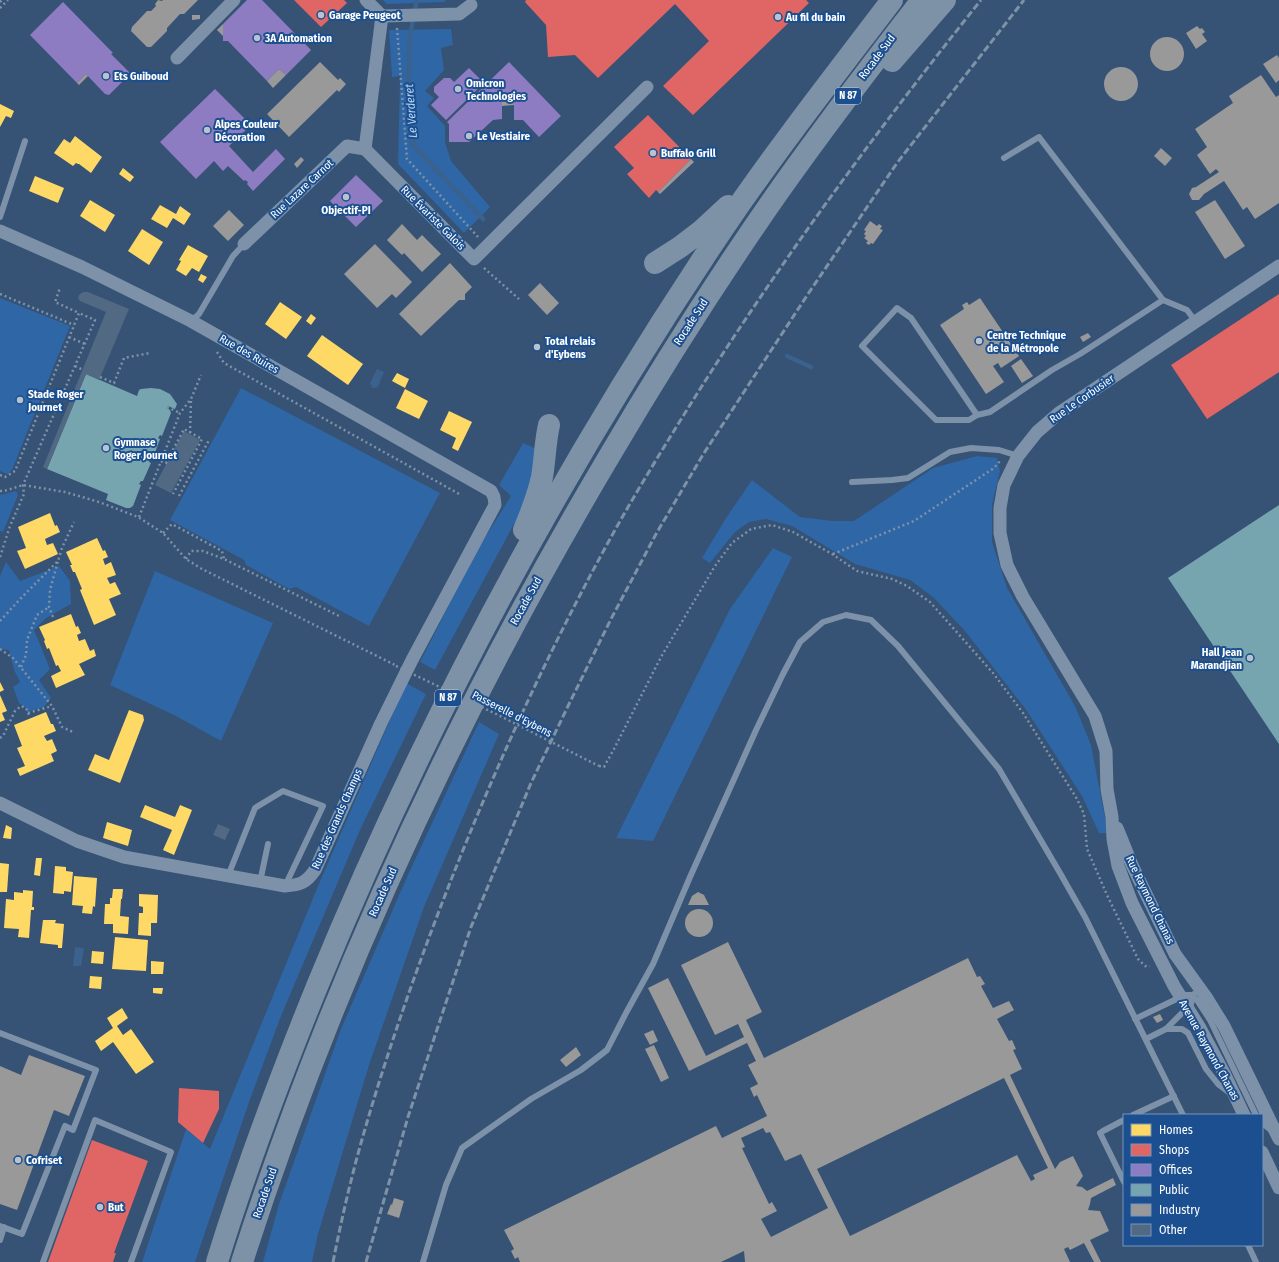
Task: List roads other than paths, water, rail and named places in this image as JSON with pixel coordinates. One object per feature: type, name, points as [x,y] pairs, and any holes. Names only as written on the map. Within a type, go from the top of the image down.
[{"type":"highway","name":"Rocade Sud","points":[[217,1262],[258,1139],[298,1033],[363,878],[407,781],[439,716],[531,540],[608,408],[666,315],[724,227],[761,174],[892,0]]},
{"type":"highway","name":"Rocade Sud","points":[[242,1262],[307,1077],[359,947],[406,841],[462,724],[530,593],[658,375],[731,261],[777,193],[854,87],[922,0]]},
{"type":"highway","points":[[777,193],[945,0]]},
{"type":"highway","points":[[655,263],[701,231],[761,174]]},
{"type":"highway","name":"N 87","points":[[439,716],[537,499],[542,477],[549,425]]},
{"type":"highway","points":[[255,1262],[307,1077]]},
{"type":"street","points":[[177,58],[234,0]]},
{"type":"street","points":[[366,0],[382,16],[459,14],[471,5]]},
{"type":"street","points":[[365,149],[382,16]]},
{"type":"street","name":"Rue Évariste Galois","points":[[365,149],[474,259],[647,87]]},
{"type":"street","name":"Rue Lazare Carnot","points":[[244,244],[348,146],[365,149]]},
{"type":"street","name":"Rue des Ruires","points":[[0,231],[82,267],[191,321],[490,491]]},
{"type":"street","name":"Rue Le Corbusier","points":[[1112,817],[1107,789],[1106,751],[1095,716],[1023,597],[1008,565],[1000,533],[1000,508],[1012,454],[1058,413],[1279,266]]},
{"type":"street","name":"Rue des Grands Champs","points":[[0,803],[77,841],[124,857],[285,886],[296,885],[304,882],[315,870],[394,695],[495,505],[494,497],[490,491]]},
{"type":"street","name":"Rue Raymond Chanas","points":[[1112,817],[1132,866],[1176,954],[1224,1026],[1278,1137]]},
{"type":"street","name":"Rue Raymond Chanas","points":[[1112,817],[1113,839],[1118,866],[1132,903],[1184,997]]},
{"type":"street","name":"Avenue Raymond Chanas","points":[[1184,997],[1205,1024],[1244,1114]]},
{"type":"street","points":[[1263,1154],[1279,1188]]},
{"type":"lane","points":[[1004,158],[1039,138],[1163,300],[1187,310],[1196,322]]},
{"type":"lane","points":[[0,217],[25,141]]},
{"type":"lane","points":[[191,321],[199,314],[233,256],[244,244]]},
{"type":"lane","points":[[978,414],[911,318],[897,308],[862,346],[936,420],[969,420],[978,414],[990,412],[1052,370],[1080,354],[1163,300]]},
{"type":"lane","points":[[852,482],[908,478],[950,452],[971,448],[999,450],[1012,454]]},
{"type":"lane","points":[[423,1262],[446,1185],[462,1148],[531,1099],[580,1070],[607,1050],[653,964],[690,877],[757,728],[800,642],[823,622],[846,615],[871,620],[898,646],[999,769],[1085,917],[1183,1114]]},
{"type":"lane","points":[[228,876],[255,808],[282,791],[323,806],[285,886]]},
{"type":"lane","points":[[260,882],[268,844]]},
{"type":"lane","points":[[1166,1029],[1184,997],[1195,982]]},
{"type":"lane","points":[[1135,1019],[1184,997]]},
{"type":"lane","points":[[1205,1024],[1255,1114]]},
{"type":"lane","points":[[1146,1039],[1166,1029],[1182,1029],[1188,1033],[1206,1069],[1218,1084],[1229,1092],[1238,1102]]},
{"type":"lane","points":[[0,1033],[96,1070],[73,1130],[65,1126],[22,1234],[2,1227],[0,1240]]},
{"type":"lane","points":[[1136,1114],[1174,1096]]},
{"type":"lane","points":[[43,1262],[95,1120],[171,1152],[131,1262]]},
{"type":"lane","points":[[1123,1120],[1100,1133],[1123,1180]]},
{"type":"lane","points":[[1263,1124],[1278,1137]]},
{"type":"lane","points":[[1248,1246],[1256,1262]]},
{"type":"waterway","name":"Le Verderet","points":[[417,0],[410,35],[408,103],[413,145],[483,219]]},
{"type":"waterway","name":"Le Verderet","points":[[787,356],[811,367]]},
{"type":"railway","points":[[333,1262],[349,1187],[369,1114],[407,997],[477,816],[518,722],[562,630],[618,524],[680,421],[750,312],[862,154],[981,0]]},
{"type":"railway","points":[[366,1262],[408,1117],[471,927],[531,783],[611,619],[656,534],[704,453],[808,294],[897,163],[1024,0]]},
{"type":"place","name":"Garage Peugeot","points":[[321,15]]},
{"type":"place","name":"Au fil du bain","points":[[778,17]]},
{"type":"place","name":"3A Automation","points":[[257,38]]},
{"type":"place","name":"Ets Guiboud","points":[[106,76]]},
{"type":"place","name":"Omicron Technologies","points":[[458,89]]},
{"type":"place","name":"Alpes Couleur Décoration","points":[[207,130]]},
{"type":"place","name":"Le Vestiaire","points":[[469,136]]},
{"type":"place","name":"Buffalo Grill","points":[[653,153]]},
{"type":"place","name":"Objectif-PI","points":[[346,197]]},
{"type":"place","name":"Centre Technique de la Métropole","points":[[979,341]]},
{"type":"place","name":"Total relais d'Eybens","points":[[537,347]]},
{"type":"place","name":"Stade Roger Journet","points":[[20,400]]},
{"type":"place","name":"Gymnase Roger Journet","points":[[106,448]]},
{"type":"place","name":"Hall Jean Marandjian","points":[[1250,658]]},
{"type":"place","name":"Cofriset","points":[[18,1160]]},
{"type":"place","name":"But","points":[[100,1207]]}]
